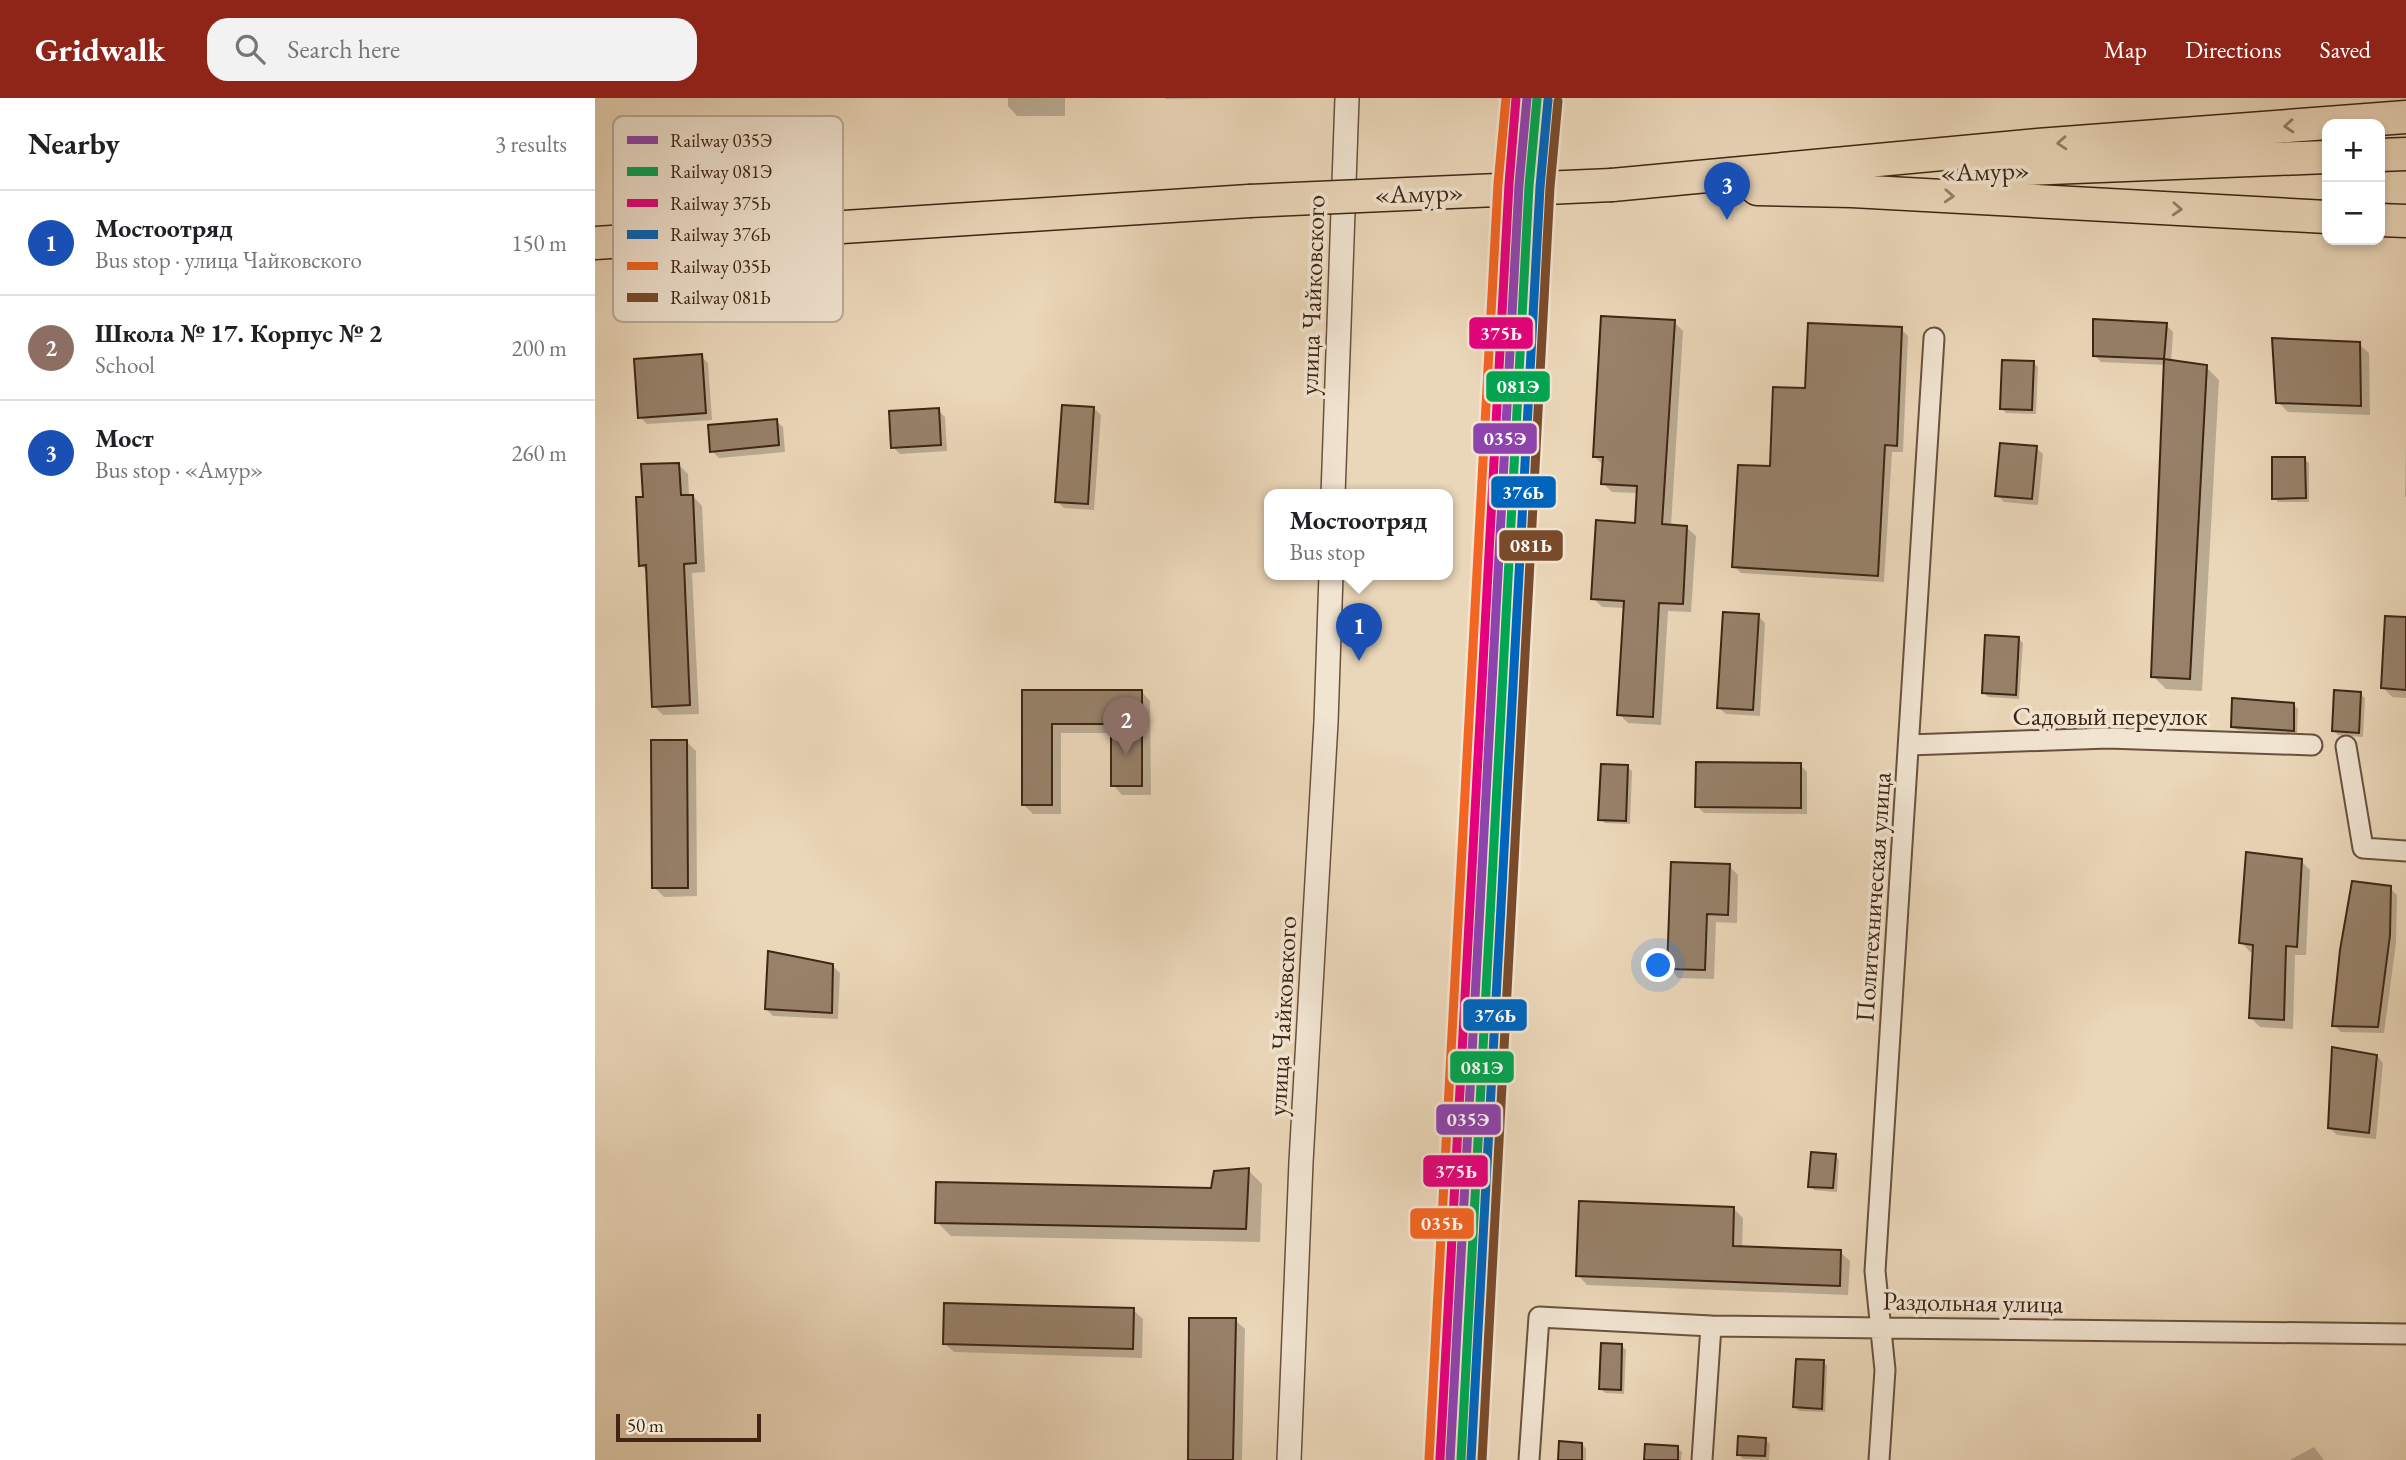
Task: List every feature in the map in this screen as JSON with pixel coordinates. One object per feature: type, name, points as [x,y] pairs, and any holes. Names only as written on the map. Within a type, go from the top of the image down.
[{"type":"highway","points":[[1612,185],[2038,145],[2406,117]]},
{"type":"highway","points":[[2385,155],[2406,155]]},
{"type":"highway","name":"«Амур»","points":[[843,227],[1249,201],[2322,158]]},
{"type":"highway","points":[[1612,185],[1852,191],[2322,217]]},
{"type":"highway","points":[[2385,220],[2406,221]]},
{"type":"highway","name":"«Амур»","points":[[595,243],[613,242]]},
{"type":"street","name":"улица Чайковского","points":[[1333,489],[1347,98]]},
{"type":"street","name":"Политехническая улица","points":[[1879,1460],[1885,1370],[1875,1271],[1934,338]]},
{"type":"street","name":"улица Чайковского","points":[[1289,1460],[1331,580]]},
{"type":"street","name":"Садовый переулок","points":[[1909,745],[2108,738],[2312,745]]},
{"type":"street","points":[[2346,746],[2363,848],[2406,851]]},
{"type":"street","name":"Раздольная улица","points":[[1529,1460],[1539,1317],[1711,1326],[2406,1334]]},
{"type":"street","points":[[1702,1460],[1711,1326]]},
{"type":"building","points":[[1601,316],[1675,320],[1662,524],[1687,526],[1683,604],[1659,603],[1653,717],[1617,715],[1624,601],[1591,599],[1596,520],[1635,523],[1637,486],[1601,484],[1603,457],[1593,457]]},
{"type":"building","points":[[2093,319],[2167,323],[2164,359],[2093,356]]},
{"type":"building","points":[[1808,323],[1902,327],[1897,446],[1885,445],[1878,576],[1732,567],[1738,465],[1770,466],[1773,387],[1805,388]]},
{"type":"building","points":[[2272,338],[2360,342],[2361,406],[2276,403]]},
{"type":"building","points":[[702,354],[706,413],[638,418],[634,359]]},
{"type":"building","points":[[2164,359],[2207,365],[2190,679],[2151,677]]},
{"type":"building","points":[[2002,360],[2034,361],[2032,410],[2000,409]]},
{"type":"building","points":[[1062,405],[1094,407],[1088,504],[1055,502]]},
{"type":"building","points":[[939,408],[941,445],[891,448],[889,411]]},
{"type":"building","points":[[777,419],[779,445],[710,452],[708,425]]},
{"type":"building","points":[[2000,443],[2037,446],[2032,499],[1995,496]]},
{"type":"building","points":[[2272,457],[2305,457],[2306,498],[2272,499]]},
{"type":"building","points":[[679,463],[681,495],[693,495],[696,563],[684,564],[690,705],[652,707],[646,565],[639,566],[636,497],[643,497],[641,464]]},
{"type":"building","points":[[1723,612],[1759,614],[1753,710],[1717,708]]},
{"type":"building","points":[[2385,616],[2406,617],[2406,690],[2381,688]]},
{"type":"building","points":[[1985,635],[2019,637],[2016,695],[1982,693]]},
{"type":"building","points":[[1022,690],[1142,690],[1142,786],[1111,786],[1111,724],[1052,724],[1052,805],[1022,805]]},
{"type":"building","points":[[2334,690],[2361,692],[2359,733],[2332,731]]},
{"type":"building","points":[[2232,698],[2294,703],[2294,731],[2231,727]]},
{"type":"building","points":[[651,740],[687,740],[688,888],[652,888]]},
{"type":"building","points":[[1696,762],[1801,763],[1801,808],[1695,807]]},
{"type":"building","points":[[1601,764],[1628,765],[1626,821],[1598,820]]},
{"type":"building","points":[[2246,852],[2302,859],[2297,947],[2286,946],[2284,1020],[2249,1018],[2253,945],[2239,943]]},
{"type":"building","points":[[1671,862],[1730,864],[1728,915],[1707,914],[1705,970],[1667,969]]},
{"type":"building","points":[[2352,881],[2391,886],[2390,935],[2378,1027],[2332,1026],[2340,950]]},
{"type":"building","points":[[768,951],[833,964],[832,1013],[765,1009]]},
{"type":"building","points":[[2332,1047],[2377,1055],[2369,1133],[2328,1128]]},
{"type":"building","points":[[1811,1152],[1836,1154],[1833,1188],[1808,1187]]},
{"type":"building","points":[[1249,1168],[1246,1229],[935,1223],[936,1182],[1211,1188],[1214,1171]]},
{"type":"building","points":[[1579,1201],[1734,1207],[1733,1246],[1841,1250],[1840,1286],[1576,1276]]},
{"type":"building","points":[[944,1303],[1134,1308],[1133,1349],[943,1344]]},
{"type":"building","points":[[1189,1318],[1236,1318],[1233,1460],[1188,1460]]},
{"type":"building","points":[[1601,1343],[1622,1344],[1621,1390],[1599,1389]]},
{"type":"building","points":[[1796,1359],[1824,1360],[1822,1409],[1793,1407]]},
{"type":"building","points":[[1738,1436],[1766,1438],[1765,1456],[1737,1455]]},
{"type":"building","points":[[1559,1441],[1582,1443],[1582,1460],[1558,1460]]},
{"type":"building","points":[[1645,1444],[1678,1446],[1678,1460],[1644,1460]]},
{"type":"rail line","name":"035Ь","points":[[1429,1459],[1498,184],[1506,98]]},
{"type":"rail line","name":"375Ь","points":[[1440,1459],[1509,184],[1516,98]]},
{"type":"rail line","name":"035Э","points":[[1450,1460],[1519,185],[1527,98]]},
{"type":"rail line","name":"081Э","points":[[1461,1460],[1529,186],[1537,99]]},
{"type":"rail line","name":"376Ь","points":[[1471,1460],[1540,187],[1548,100]]},
{"type":"rail line","name":"081Ь","points":[[1482,1460],[1550,187],[1558,101]]},
{"type":"place","name":"Мост","points":[[1727,220]]},
{"type":"place","name":"Мостоотряд","points":[[1359,661]]},
{"type":"place","name":"Школа № 17. Корпус № 2","points":[[1126,755]]}]
